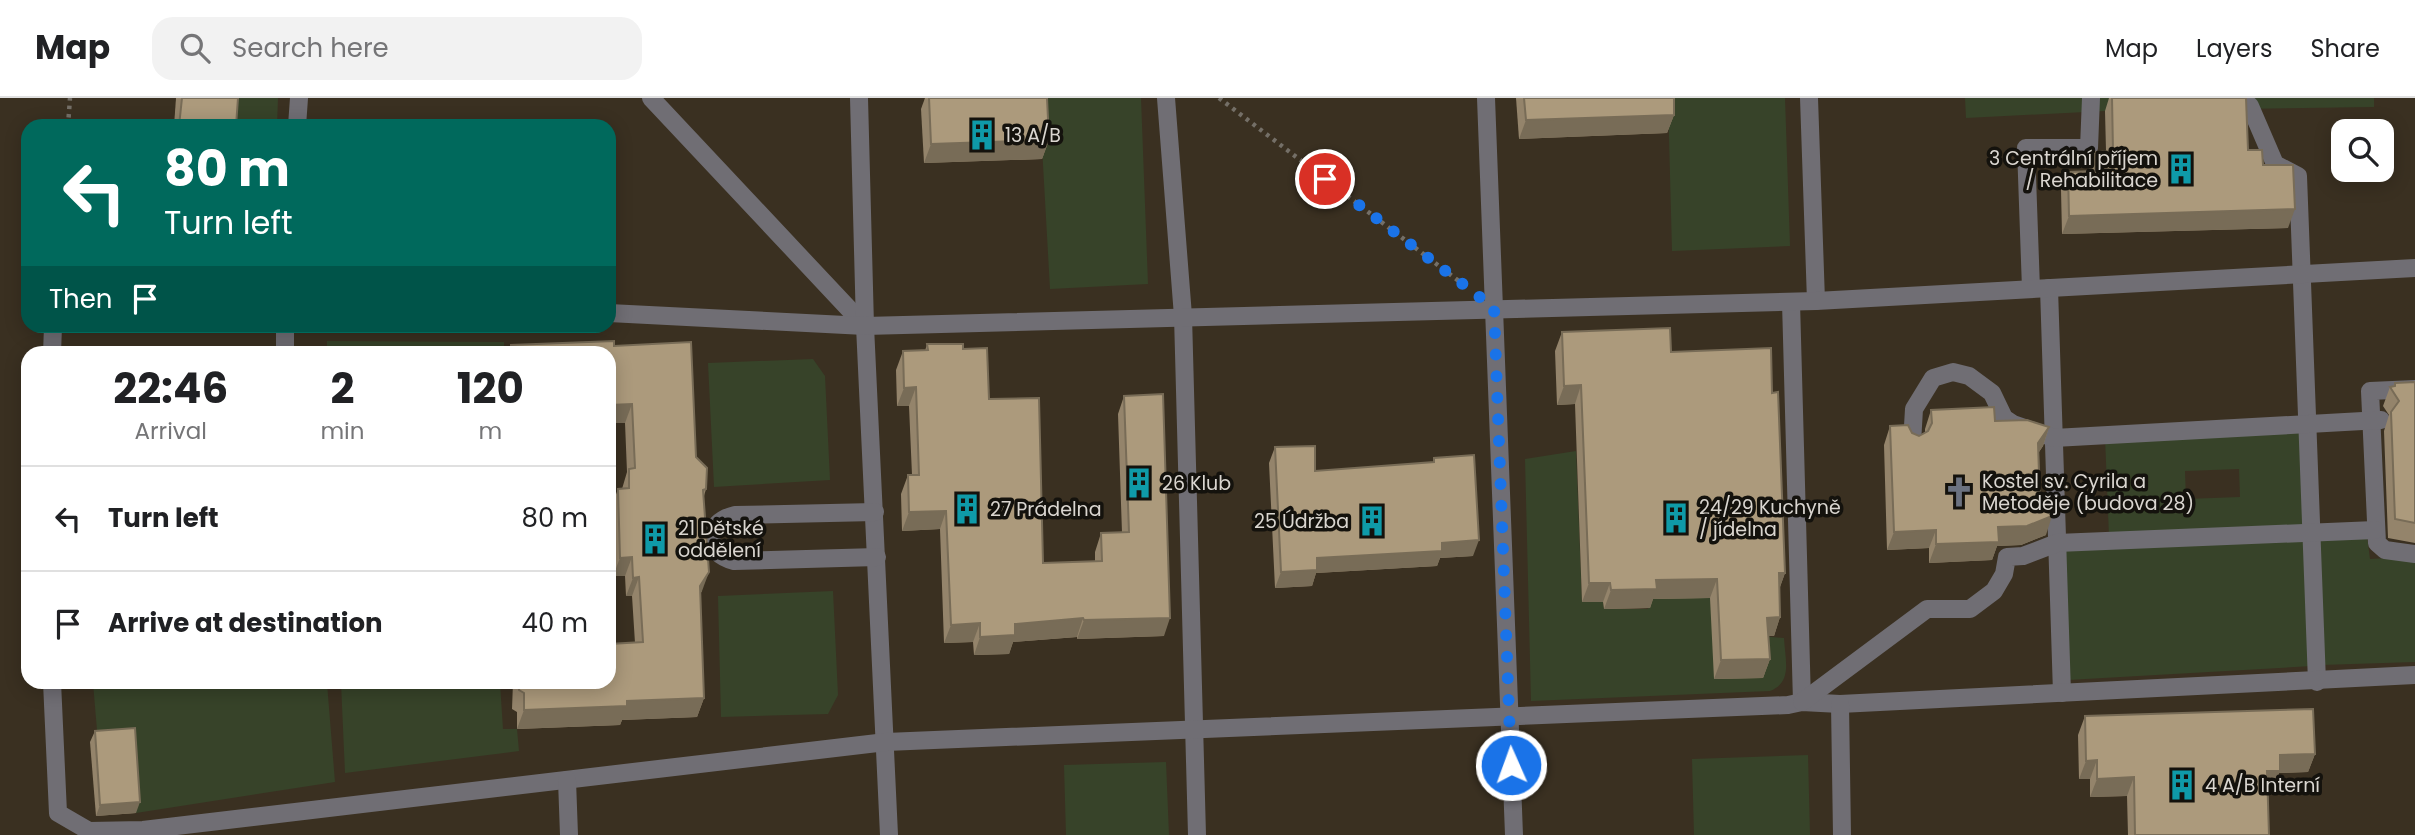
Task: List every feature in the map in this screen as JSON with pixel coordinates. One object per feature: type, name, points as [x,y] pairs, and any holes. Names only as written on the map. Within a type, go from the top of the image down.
[{"type":"street","points":[[298,119],[299,98]]},
{"type":"street","points":[[651,98],[865,326]]},
{"type":"street","points":[[859,98],[865,326],[889,835]]},
{"type":"street","points":[[1166,98],[1184,316],[1197,835]]},
{"type":"street","points":[[1486,98],[1514,835]]},
{"type":"street","points":[[1809,98],[1816,301]]},
{"type":"street","points":[[2062,693],[2054,438],[2026,148],[2089,148],[2091,98]]},
{"type":"street","points":[[2241,98],[2250,106],[2275,164],[2298,176],[2317,682]]},
{"type":"street","points":[[616,313],[865,326],[1791,302],[2415,268]]},
{"type":"street","points":[[1791,302],[1802,702]]},
{"type":"street","points":[[1912,443],[1914,409],[1933,378],[1953,372],[1969,376],[1992,393],[2004,418],[2012,424],[2054,438],[2376,421]]},
{"type":"street","points":[[2415,389],[2371,391],[2376,421],[2377,543],[2385,550],[2415,554]]},
{"type":"street","points":[[875,512],[735,515],[724,518],[715,527],[711,538],[714,550],[723,558],[734,561],[877,557]]},
{"type":"street","points":[[1802,702],[1927,609],[1970,610],[1994,591],[2004,574],[2007,557],[2023,556],[2057,543],[2375,530]]},
{"type":"street","points":[[52,689],[58,813],[89,831],[143,831],[886,742],[1194,728],[1509,718],[1788,705],[1802,702],[1840,704],[2415,675]]},
{"type":"street","points":[[1840,704],[1842,835]]},
{"type":"street","points":[[567,780],[569,835]]},
{"type":"path","points":[[68,119],[70,98]]},
{"type":"path","points":[[1219,98],[1494,308]]},
{"type":"shaded area","points":[[0,98],[2415,98],[2415,835],[0,835]]},
{"type":"green space","points":[[229,98],[278,98],[277,119],[228,119]]},
{"type":"green space","points":[[1033,98],[1141,98],[1148,284],[1050,289],[1040,111]]},
{"type":"green space","points":[[1668,98],[1785,98],[1790,246],[1672,251]]},
{"type":"green space","points":[[1965,98],[2374,98],[2374,107],[2105,111],[1966,118]]},
{"type":"green space","points":[[327,341],[504,342],[504,346],[327,346]]},
{"type":"green space","points":[[813,359],[825,376],[830,480],[714,487],[708,363]]},
{"type":"green space","points":[[2305,428],[2308,529],[2109,536],[2105,437]],"holes":[[[2239,469],[2240,497],[2186,499],[2185,471]]]},
{"type":"green space","points":[[1576,451],[1582,602],[1603,602],[1604,609],[1648,609],[1650,599],[1672,560],[1760,636],[1784,638],[1785,676],[1777,687],[1770,691],[1531,701],[1525,459]]},
{"type":"green space","points":[[2367,536],[2370,559],[2407,557],[2415,562],[2415,662],[2321,665],[2316,538]]},
{"type":"green space","points":[[2307,537],[2312,666],[2068,680],[2063,548]]},
{"type":"green space","points":[[833,591],[838,695],[828,714],[721,717],[718,596]]},
{"type":"green space","points":[[94,689],[327,689],[335,782],[136,813],[131,740],[98,742]]},
{"type":"green space","points":[[341,689],[500,689],[503,729],[517,729],[519,751],[345,773]]},
{"type":"green space","points":[[1808,755],[1810,835],[1694,835],[1692,759]]},
{"type":"green space","points":[[1166,762],[1169,835],[1066,835],[1064,765]]},
{"type":"building","points":[[182,98],[238,98],[236,119],[180,119]]},
{"type":"building","name":"13 A/B","points":[[929,98],[1047,98],[1049,140],[931,144]]},
{"type":"building","points":[[1524,98],[1674,98],[1674,115],[1526,120]]},
{"type":"building","name":"3 Centrální příjem / Rehabilitace","points":[[2112,98],[2246,98],[2248,150],[2262,150],[2263,165],[2293,165],[2295,209],[2069,216],[2068,172],[2095,171],[2094,152],[2113,151]]},
{"type":"building","name":"24/29 Kuchyně / jídelna","points":[[1670,328],[1671,352],[1771,348],[1772,393],[1778,392],[1785,573],[1779,573],[1780,617],[1767,618],[1770,659],[1721,660],[1717,579],[1656,580],[1657,589],[1611,590],[1610,583],[1589,583],[1581,385],[1564,386],[1562,332]]},
{"type":"building","name":"21 Dětské oddělení","points":[[614,341],[614,346],[511,345]]},
{"type":"building","name":"21 Dětské oddělení","points":[[691,342],[696,457],[707,468],[706,489],[703,490],[709,572],[700,586],[704,698],[627,701],[627,706],[524,710],[524,693],[519,689],[616,689],[616,644],[643,642],[639,577],[633,578],[632,557],[620,558],[618,489],[629,488],[629,469],[635,468],[632,404],[616,405],[614,346]]},
{"type":"building","points":[[927,344],[963,344],[963,349],[987,348],[989,399],[1039,398],[1043,563],[1102,561],[1101,533],[1129,532],[1124,396],[1163,394],[1170,618],[1083,618],[1015,624],[1015,635],[980,637],[980,623],[951,625],[946,511],[909,512],[908,475],[919,475],[916,387],[904,388],[903,351],[928,350]]},
{"type":"building","points":[[2415,382],[2415,523],[2395,519],[2391,412],[2399,401],[2390,387],[2395,386],[2395,383]]},
{"type":"building","name":"Kostel sv. Cyrila a Metoděje (budova 28)","points":[[1994,407],[1995,421],[2027,420],[2049,427],[2038,443],[2040,504],[2052,516],[2027,526],[1998,527],[1999,542],[1936,544],[1936,530],[1894,532],[1890,426],[1908,425],[1912,433],[1919,436],[1928,431],[1932,423],[1931,410]]},
{"type":"building","name":"25 Údržba","points":[[1315,446],[1315,471],[1434,462],[1434,458],[1474,455],[1479,540],[1442,543],[1442,551],[1317,558],[1317,570],[1281,572],[1275,447]]},
{"type":"building","name":"4 A/B Interní","points":[[2313,709],[2315,754],[2280,755],[2280,771],[2267,771],[2269,835],[2135,835],[2134,777],[2097,779],[2097,760],[2086,761],[2085,716]]},
{"type":"building","points":[[135,728],[140,802],[100,805],[95,731]]},
{"type":"place","name":"13 A/B","points":[[982,135]]},
{"type":"place","name":"3 Centrální příjem / Rehabilitace","points":[[2181,169]]},
{"type":"place","name":"26 Klub","points":[[1139,483]]},
{"type":"place","name":"Kostel sv. Cyrila a Metoděje (budova 28)","points":[[1959,492]]},
{"type":"place","name":"27 Prádelna","points":[[967,509]]},
{"type":"place","name":"24/29 Kuchyně / jídelna","points":[[1676,518]]},
{"type":"place","name":"25 Údržba","points":[[1372,521]]},
{"type":"place","name":"21 Dětské oddělení","points":[[655,539]]},
{"type":"place","name":"4 A/B Interní","points":[[2182,785]]},
{"type":"route","points":[[1325,179],[1494,308],[1511,765]]}]
